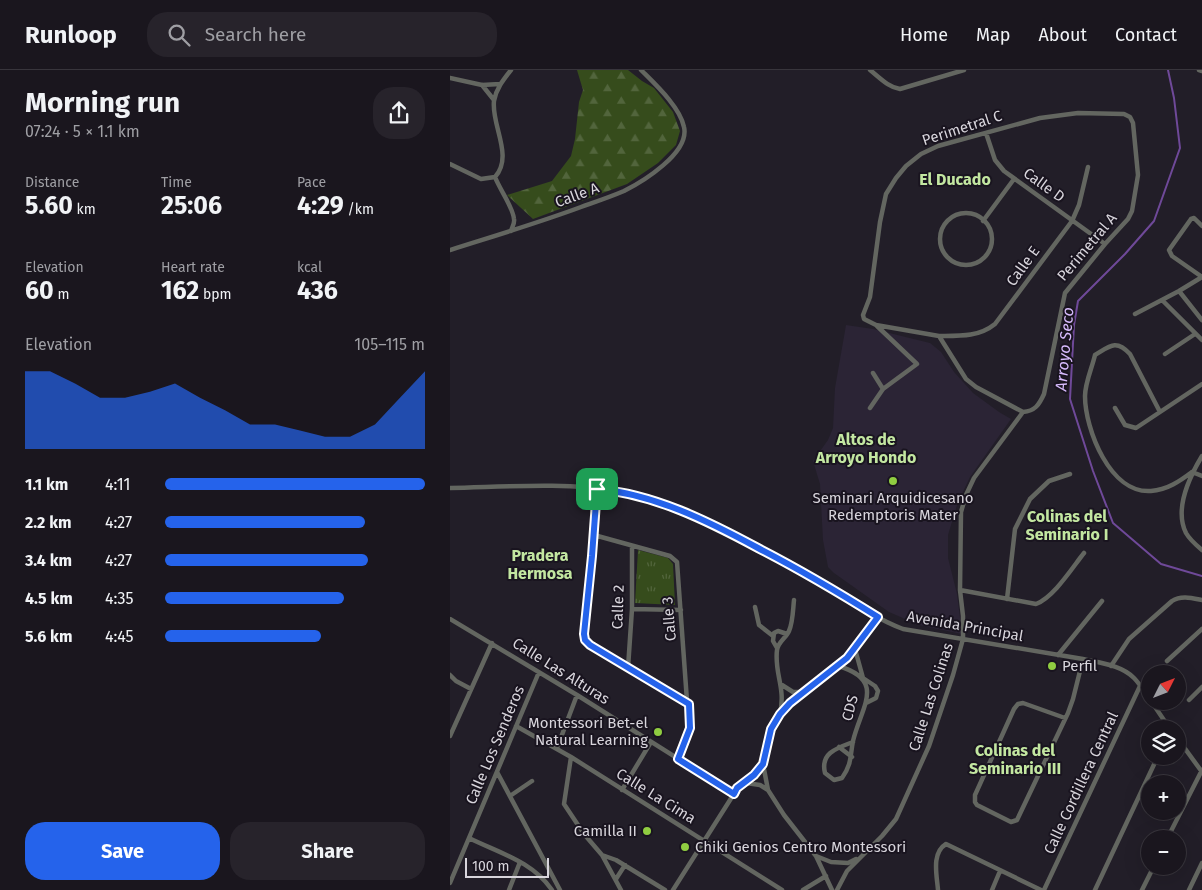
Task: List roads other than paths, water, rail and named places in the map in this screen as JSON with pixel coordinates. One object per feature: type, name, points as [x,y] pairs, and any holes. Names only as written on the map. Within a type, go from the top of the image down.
[{"type":"street","points":[[450,164],[481,180],[495,177],[503,165],[494,100],[500,84],[511,70]]},
{"type":"street","name":"Calle A","points":[[450,250],[622,192],[646,179],[661,167],[678,147],[683,138],[684,128],[674,107],[641,70]]},
{"type":"street","points":[[870,70],[887,85],[900,88],[964,70]]},
{"type":"street","points":[[450,78],[482,85],[500,84]]},
{"type":"street","points":[[482,85],[494,100]]},
{"type":"street","name":"Perimetral C","points":[[876,325],[864,319],[863,315],[870,297],[880,222],[886,194],[906,166],[921,154],[938,146],[1040,118],[1078,112],[1124,114],[1130,117]]},
{"type":"street","name":"Perimetral A","points":[[1023,412],[1036,408],[1044,394],[1065,293],[1128,219],[1132,211],[1137,191],[1138,175],[1133,123],[1130,117]]},
{"type":"street","name":"Calle D","points":[[986,133],[995,160],[1004,171],[1105,244]]},
{"type":"street","name":"Calle E","points":[[876,325],[939,336],[972,335],[988,330],[995,324],[1072,221],[1079,205],[1088,167]]},
{"type":"street","points":[[495,177],[513,213],[515,220],[511,231]]},
{"type":"street","points":[[984,221],[1014,179]]},
{"type":"street","points":[[962,214],[970,214],[984,221],[991,234],[990,249],[986,256],[980,261],[966,266],[951,261],[942,249],[940,241],[940,234],[948,220],[962,214]]},
{"type":"street","points":[[1135,314],[1202,277],[1170,253],[1169,250],[1189,220],[1194,218],[1202,226]]},
{"type":"street","points":[[1179,291],[1202,320]]},
{"type":"street","points":[[1162,300],[1202,340]]},
{"type":"street","points":[[870,408],[883,389],[917,364],[876,325]]},
{"type":"street","points":[[1165,354],[1195,334]]},
{"type":"street","points":[[939,336],[966,379],[976,387],[1023,412]]},
{"type":"street","points":[[1160,412],[1130,354],[1124,348],[1112,345],[1095,355],[1085,394],[1087,420],[1098,448],[1107,464],[1122,480],[1132,487],[1150,491],[1172,485],[1192,472]]},
{"type":"street","points":[[873,373],[883,389]]},
{"type":"street","points":[[1115,408],[1125,425],[1136,428],[1202,384]]},
{"type":"street","name":"Calle Las Colinas","points":[[837,890],[847,871],[896,819],[929,746],[963,639],[960,590],[960,531],[966,495],[974,478],[1023,412]]},
{"type":"street","points":[[1202,456],[1192,472],[1182,504],[1186,533],[1202,550]]},
{"type":"street","points":[[1192,472],[1202,476]]},
{"type":"street","points":[[1007,599],[1015,529],[1030,500],[1049,481],[1070,474]]},
{"type":"street","name":"Avenida Principal","points":[[450,488],[544,486],[617,491],[647,498],[719,527],[812,576],[888,623],[903,629],[1083,659],[1124,670],[1140,686]]},
{"type":"street","points":[[597,489],[585,640],[590,645],[689,704]]},
{"type":"street","name":"Calle 3","points":[[594,535],[670,556],[676,562],[690,728],[678,759]]},
{"type":"street","name":"Calle 2","points":[[628,668],[632,609],[632,546]]},
{"type":"street","points":[[960,590],[1030,604],[1042,602],[1052,593],[1084,553]]},
{"type":"street","points":[[1111,666],[1129,639],[1177,597],[1202,600]]},
{"type":"street","points":[[780,714],[783,701],[782,685],[776,660],[777,648],[789,632],[794,600]]},
{"type":"street","points":[[1058,655],[1102,601]]},
{"type":"street","points":[[755,607],[759,625],[773,636]]},
{"type":"street","points":[[632,609],[681,610]]},
{"type":"street","points":[[832,890],[816,856],[789,822],[768,790],[763,764],[771,729],[780,714],[855,650],[878,617]]},
{"type":"street","name":"Calle Las Alturas","points":[[451,619],[577,695],[734,794]]},
{"type":"street","points":[[1167,661],[1202,629]]},
{"type":"street","points":[[777,648],[773,641],[774,632],[778,631],[787,634]]},
{"type":"street","points":[[450,736],[492,643]]},
{"type":"street","points":[[855,650],[863,678],[875,686],[878,691],[876,698],[866,703]]},
{"type":"street","points":[[1065,718],[1024,703],[1018,704],[975,795],[977,805],[1011,822],[1017,820],[1065,718],[1073,699],[1083,659]]},
{"type":"street","name":"CDS","points":[[838,666],[852,670],[863,678],[868,694],[853,742],[852,757],[848,769],[842,778],[834,780],[825,773],[823,766],[825,758],[839,747],[853,742]]},
{"type":"street","name":"Calle Los Senderos","points":[[450,884],[539,672]]},
{"type":"street","points":[[450,675],[456,681],[471,689]]},
{"type":"street","points":[[782,685],[793,692],[805,692]]},
{"type":"street","name":"Calle Cordillera Central","points":[[1043,890],[1140,686]]},
{"type":"street","points":[[1188,700],[1202,687]]},
{"type":"street","points":[[557,748],[577,695]]},
{"type":"street","name":"Calle La Cima","points":[[516,726],[557,748],[782,890]]},
{"type":"street","points":[[622,790],[651,742]]},
{"type":"street","points":[[839,747],[852,757]]},
{"type":"street","points":[[1172,830],[1202,771],[1186,750]]},
{"type":"street","points":[[571,757],[564,804],[584,834],[602,856],[621,890]]},
{"type":"street","points":[[673,890],[705,842],[737,788],[746,783],[763,764]]},
{"type":"street","points":[[1095,890],[1154,765]]},
{"type":"street","points":[[497,772],[560,890]]},
{"type":"street","points":[[510,796],[532,781]]},
{"type":"street","points":[[746,783],[760,785],[768,790]]},
{"type":"street","points":[[469,838],[535,871],[552,890]]},
{"type":"street","points":[[938,890],[936,864],[944,844],[1043,890]]},
{"type":"street","points":[[602,856],[616,860],[665,890]]},
{"type":"street","points":[[816,856],[831,862],[848,864],[861,856]]},
{"type":"street","points":[[508,890],[520,862]]},
{"type":"street","points":[[1188,890],[1202,863]]},
{"type":"street","points":[[616,879],[625,865]]},
{"type":"street","points":[[992,890],[1000,871]]},
{"type":"street","points":[[1142,890],[1150,875]]},
{"type":"street","points":[[803,890],[826,876]]},
{"type":"waterway","name":"Arroyo Seco","points":[[1168,70],[1174,98],[1180,148],[1154,221],[1125,254],[1078,301],[1074,325],[1070,399],[1093,471],[1113,523],[1161,564],[1202,576]]},
{"type":"place","name":"Seminari Arquidicesano Redemptoris Mater","points":[[893,481]]},
{"type":"place","name":"Perfil","points":[[1052,666]]},
{"type":"place","name":"Montessori Bet-el Natural Learning","points":[[658,732]]},
{"type":"place","name":"Camilla II","points":[[647,831]]},
{"type":"place","name":"Chiki Genios Centro Montessori","points":[[685,847]]},
{"type":"district","name":"El Ducado","points":[[955,179]]},
{"type":"district","name":"Altos de Arroyo Hondo","points":[[866,448]]},
{"type":"district","name":"Colinas del Seminario I","points":[[1067,525]]},
{"type":"district","name":"Pradera Hermosa","points":[[540,564]]},
{"type":"district","name":"Colinas del Seminario III","points":[[1015,759]]}]
